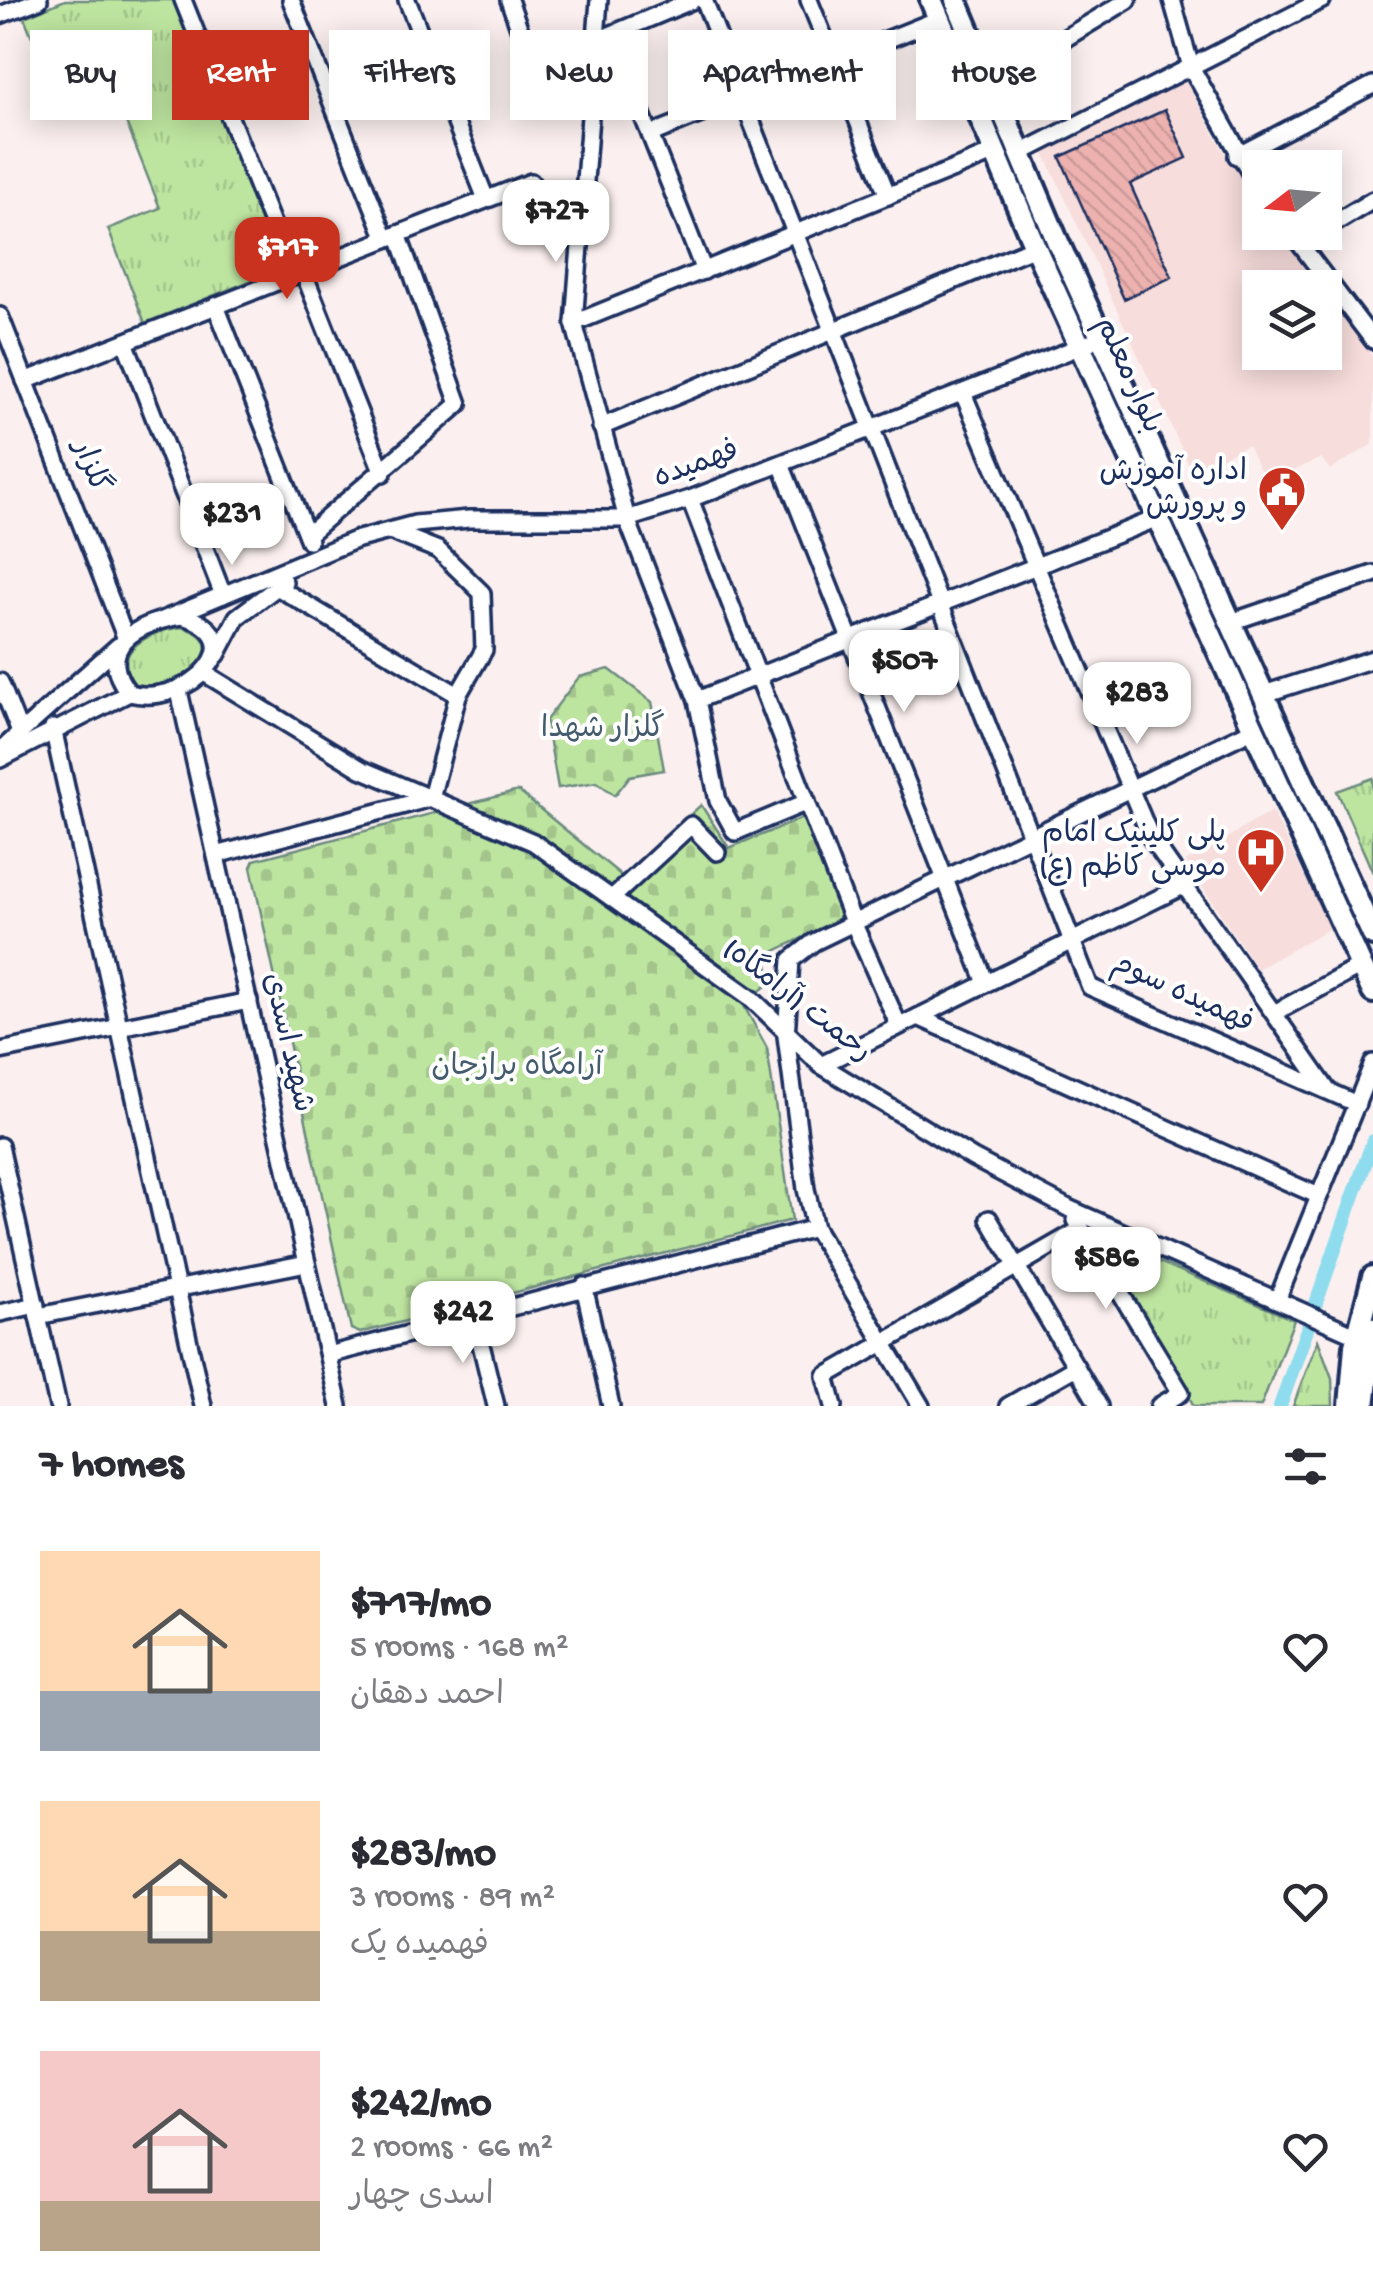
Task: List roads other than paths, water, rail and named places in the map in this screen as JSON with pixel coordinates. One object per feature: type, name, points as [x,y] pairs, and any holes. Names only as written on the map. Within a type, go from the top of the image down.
[{"type":"main road","name":"بلوار معلم","points":[[956,0],[968,30]]},
{"type":"main road","name":"بلوار معلم","points":[[935,10],[1035,247],[1373,992]]},
{"type":"main road","name":"بلوار معلم","points":[[1005,120],[1373,935]]},
{"type":"main road","points":[[1364,1406],[1373,1276]]},
{"type":"main road","points":[[1350,1406],[1367,1335]]},
{"type":"street","points":[[0,15],[39,0]]},
{"type":"street","points":[[184,0],[384,473]]},
{"type":"street","points":[[291,0],[459,404],[384,473],[306,535]]},
{"type":"street","points":[[406,0],[486,200]]},
{"type":"street","points":[[509,0],[520,30]]},
{"type":"street","points":[[598,30],[599,0]]},
{"type":"street","points":[[622,30],[693,0]]},
{"type":"street","name":"فهمیده سوم","points":[[704,0],[715,30]]},
{"type":"street","points":[[809,0],[821,30]]},
{"type":"street","points":[[1071,35],[1128,0]]},
{"type":"street","points":[[1172,0],[1191,67],[1242,162]]},
{"type":"street","points":[[1020,154],[1322,0]]},
{"type":"street","points":[[895,30],[935,10]]},
{"type":"street","points":[[1238,156],[1373,85]]},
{"type":"street","points":[[591,120],[574,323],[627,519],[698,700],[718,801],[735,832],[807,802]]},
{"type":"street","points":[[646,120],[704,271]]},
{"type":"street","points":[[652,134],[687,120]]},
{"type":"street","name":"فهمیده سوم","points":[[750,120],[1090,987],[1357,1104]]},
{"type":"street","points":[[858,120],[888,196]]},
{"type":"street","points":[[574,323],[994,153]]},
{"type":"street","points":[[25,380],[531,182]]},
{"type":"street","points":[[1342,219],[1373,200]]},
{"type":"street","points":[[601,428],[1035,247]]},
{"type":"street","points":[[1305,250],[1373,340]]},
{"type":"street","points":[[125,640],[114,657],[116,677],[129,693],[148,698],[179,691],[206,674],[236,617],[316,558],[216,306]]},
{"type":"street","name":"گلزار","points":[[0,316],[125,640]]},
{"type":"street","name":"فهمیده","points":[[165,619],[390,531],[469,520],[627,519],[690,499],[1102,337]]},
{"type":"street","points":[[125,342],[223,596]]},
{"type":"street","points":[[962,393],[1041,565],[1134,787],[1151,838],[1328,1091]]},
{"type":"street","points":[[780,464],[986,983]]},
{"type":"street","points":[[690,499],[853,922],[898,1026]]},
{"type":"street","points":[[698,700],[1158,518]]},
{"type":"street","points":[[216,854],[432,798],[458,695],[484,650],[482,593],[438,550],[390,531]]},
{"type":"street","points":[[1231,622],[1373,574]]},
{"type":"street","points":[[278,587],[458,695]]},
{"type":"street","points":[[0,750],[125,640],[165,619],[182,616],[201,622],[214,637],[216,657]]},
{"type":"street","points":[[1264,694],[1373,659]]},
{"type":"street","name":"رحمت (آرامگاه)","points":[[206,674],[361,769],[533,842],[751,998],[786,1036],[821,1064],[973,1158],[1068,1208],[1367,1335]]},
{"type":"street","points":[[0,682],[19,730]]},
{"type":"street","name":"شهید اسدی","points":[[179,691],[339,1406]]},
{"type":"street","points":[[0,759],[54,728],[129,693]]},
{"type":"street","points":[[54,728],[203,1406]]},
{"type":"street","points":[[922,1406],[815,1228],[806,1189],[786,1036],[791,960],[814,942],[853,922],[1254,729]]},
{"type":"street","points":[[612,898],[691,825],[717,852]]},
{"type":"street","points":[[821,1064],[1183,886]]},
{"type":"street","points":[[1274,1014],[1361,966]]},
{"type":"street","points":[[0,1051],[248,1001]]},
{"type":"street","points":[[918,1016],[1319,1196]]},
{"type":"street","points":[[1278,1298],[1373,1063]]},
{"type":"street","points":[[0,1146],[58,1406]]},
{"type":"street","points":[[1068,1208],[1182,1393],[1160,1406]]},
{"type":"street","points":[[988,1219],[1099,1406]]},
{"type":"street","points":[[328,1355],[815,1228]]},
{"type":"street","points":[[834,1406],[826,1376],[1081,1228]]},
{"type":"street","points":[[0,1313],[177,1288],[307,1263]]},
{"type":"street","points":[[584,1286],[612,1406]]},
{"type":"street","points":[[474,1316],[496,1406]]},
{"type":"street","points":[[1008,1406],[1076,1366]]},
{"type":"waterway","points":[[1280,1406],[1373,1141]]},
{"type":"place","name":"اداره آموزش و پرورش","points":[[1282,532]]},
{"type":"place","name":"پلی کلینیک امام موسی کاظم (ع)","points":[[1261,894]]},
{"type":"park label","name":"گلزار شهدا","points":[[603,730]]},
{"type":"park label","name":"آرامگاه برازجان","points":[[517,1068]]}]
